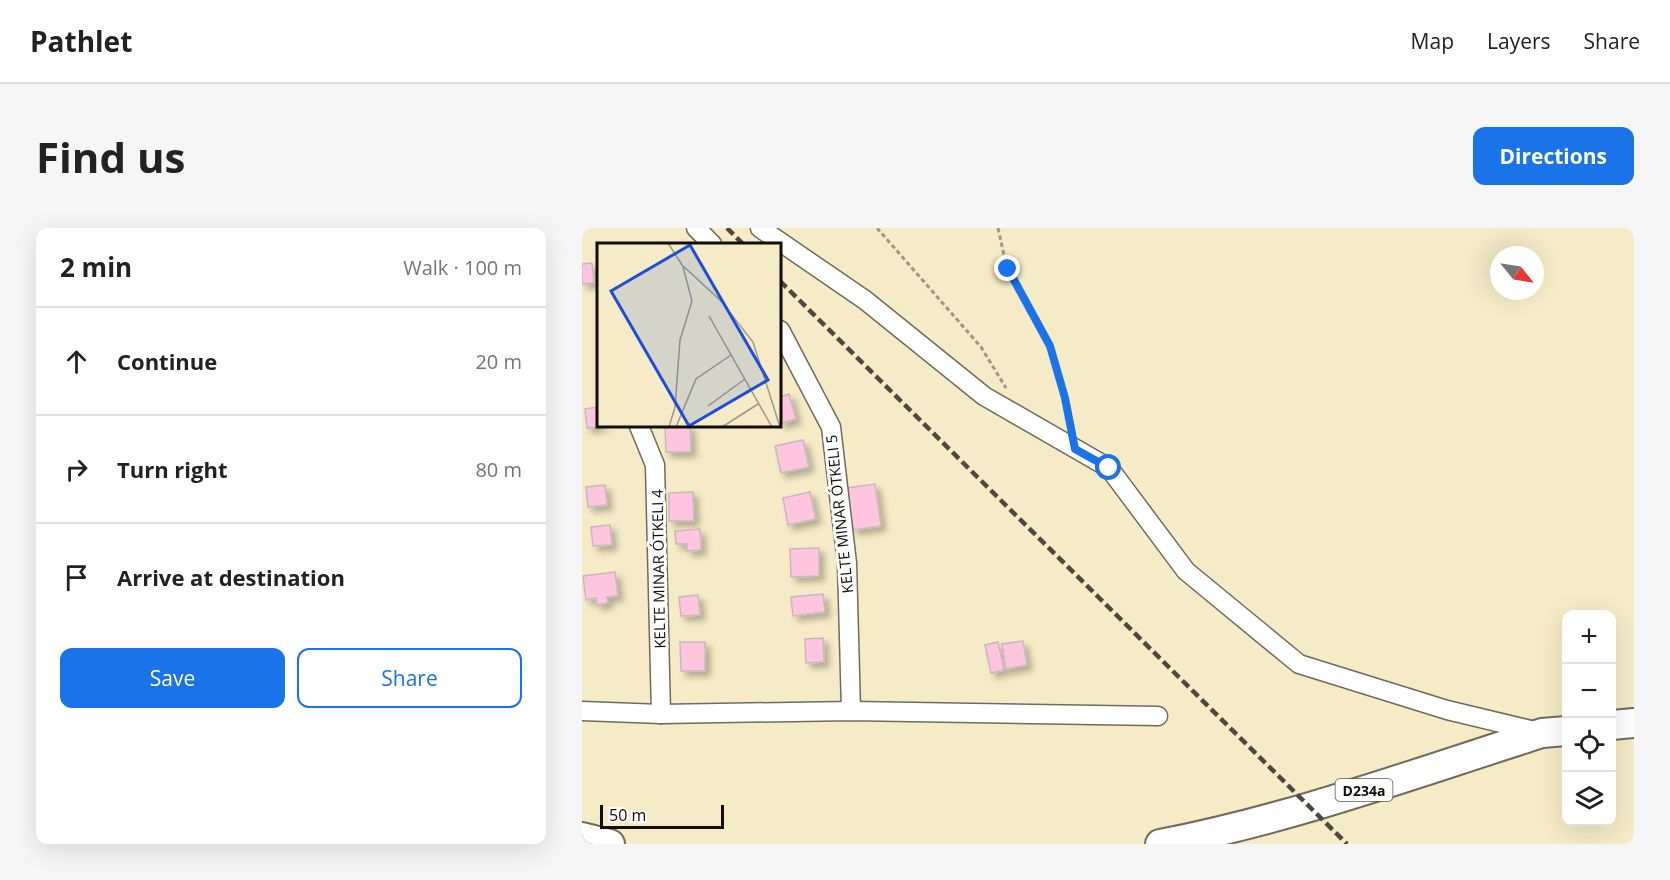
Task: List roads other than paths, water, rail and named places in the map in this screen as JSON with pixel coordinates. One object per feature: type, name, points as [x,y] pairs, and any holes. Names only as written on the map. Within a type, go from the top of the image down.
[{"type":"main road","points":[[1616,725],[1634,723]]},
{"type":"main road","name":"D234a","points":[[1160,844],[1237,827],[1554,732]]},
{"type":"main road","points":[[582,837],[610,844]]},
{"type":"street","points":[[696,228],[711,243]]},
{"type":"street","points":[[760,228],[782,243]]},
{"type":"street","points":[[782,243],[865,300],[984,396],[1109,468],[1186,571],[1299,664],[1447,710],[1554,732]]},
{"type":"street","name":"KELTE MINAR ÓTKELI 5","points":[[782,334],[831,427],[847,563],[851,711]]},
{"type":"street","name":"KELTE MINAR ÓTKELI 4","points":[[640,428],[655,465],[661,714]]},
{"type":"street","points":[[582,711],[661,714],[851,711],[1158,716]]},
{"type":"railway","points":[[727,228],[742,243]]},
{"type":"railway","points":[[782,283],[1347,844]]}]
